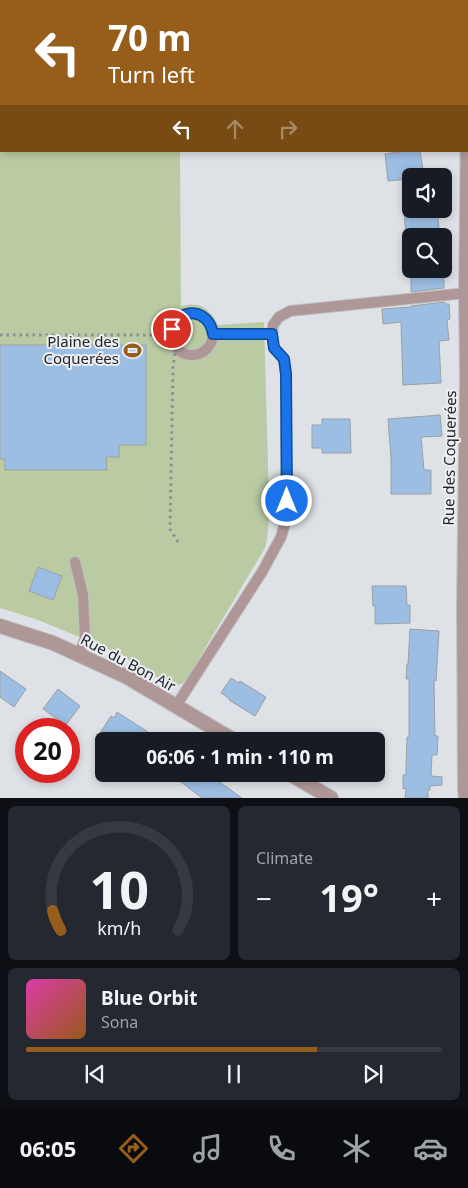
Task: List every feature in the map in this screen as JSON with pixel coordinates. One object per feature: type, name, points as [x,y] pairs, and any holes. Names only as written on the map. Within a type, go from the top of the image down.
[{"type":"street","name":"Rue des Coquerées","points":[[466,798],[464,790],[464,604],[468,152]]},
{"type":"street","name":"Rue du Bon Air","points":[[0,626],[53,643],[127,677],[220,732]]},
{"type":"street","points":[[304,782],[331,798]]},
{"type":"lane","points":[[176,706],[262,572],[281,537],[286,520],[286,374],[284,359],[274,348],[273,325],[279,317],[290,311],[466,293]]},
{"type":"lane","points":[[194,313],[205,317],[212,328],[213,334],[212,341],[205,350],[194,355],[183,352],[176,347],[171,334],[174,324],[182,315],[194,313]]},
{"type":"lane","points":[[213,334],[272,334]]},
{"type":"lane","points":[[75,562],[83,595],[85,639],[79,654]]},
{"type":"path","points":[[0,335],[171,334]]},
{"type":"path","points":[[176,347],[173,367],[170,529],[180,545]]},
{"type":"green space","name":"Plaine des Coquerées","points":[[0,152],[180,152],[181,306],[194,304],[204,307],[218,325],[264,322],[269,501],[268,531],[265,548],[185,682],[174,687],[111,650],[38,620],[0,608]]},
{"type":"building","points":[[420,152],[423,168],[402,168],[402,180],[388,181],[385,154]]},
{"type":"building","points":[[405,218],[438,218],[439,228],[405,228]]},
{"type":"building","points":[[411,278],[444,278],[444,288],[411,292]]},
{"type":"building","points":[[445,302],[445,304],[449,304],[450,319],[447,320],[449,340],[439,341],[441,383],[403,385],[401,322],[383,324],[382,309]]},
{"type":"building","points":[[0,345],[146,345],[146,445],[119,445],[119,457],[106,457],[107,470],[5,470],[5,459],[0,459]]},
{"type":"building","points":[[440,415],[442,436],[421,437],[424,470],[431,470],[431,494],[391,494],[388,419]]},
{"type":"building","points":[[322,419],[350,419],[351,453],[322,453],[322,448],[312,448],[312,425],[322,425]]},
{"type":"building","points":[[38,567],[62,576],[53,600],[29,591]]},
{"type":"building","points":[[372,586],[406,586],[407,605],[410,605],[410,623],[375,624]]},
{"type":"building","points":[[410,629],[439,631],[436,681],[434,680],[435,736],[438,736],[437,755],[432,755],[431,776],[442,777],[442,785],[430,786],[428,798],[405,798],[406,788],[403,789],[403,775],[406,775],[407,737],[409,737],[409,679],[406,679]]},
{"type":"building","points":[[0,671],[26,689],[14,707],[0,697]]},
{"type":"building","points":[[231,678],[239,683],[240,681],[266,697],[255,716],[221,693]]},
{"type":"building","points":[[58,689],[80,706],[71,718],[56,718],[43,709]]},
{"type":"building","points":[[117,712],[148,732],[101,732],[111,716],[114,718]]},
{"type":"building","points":[[181,782],[219,782],[242,798],[202,798]]},
{"type":"place","name":"Plaine des Coquerées","points":[[133,351]]},
{"type":"route","points":[[172,329],[182,315],[194,313],[205,317],[212,328],[213,334],[272,334],[274,348],[284,359],[286,374],[287,501]]}]
